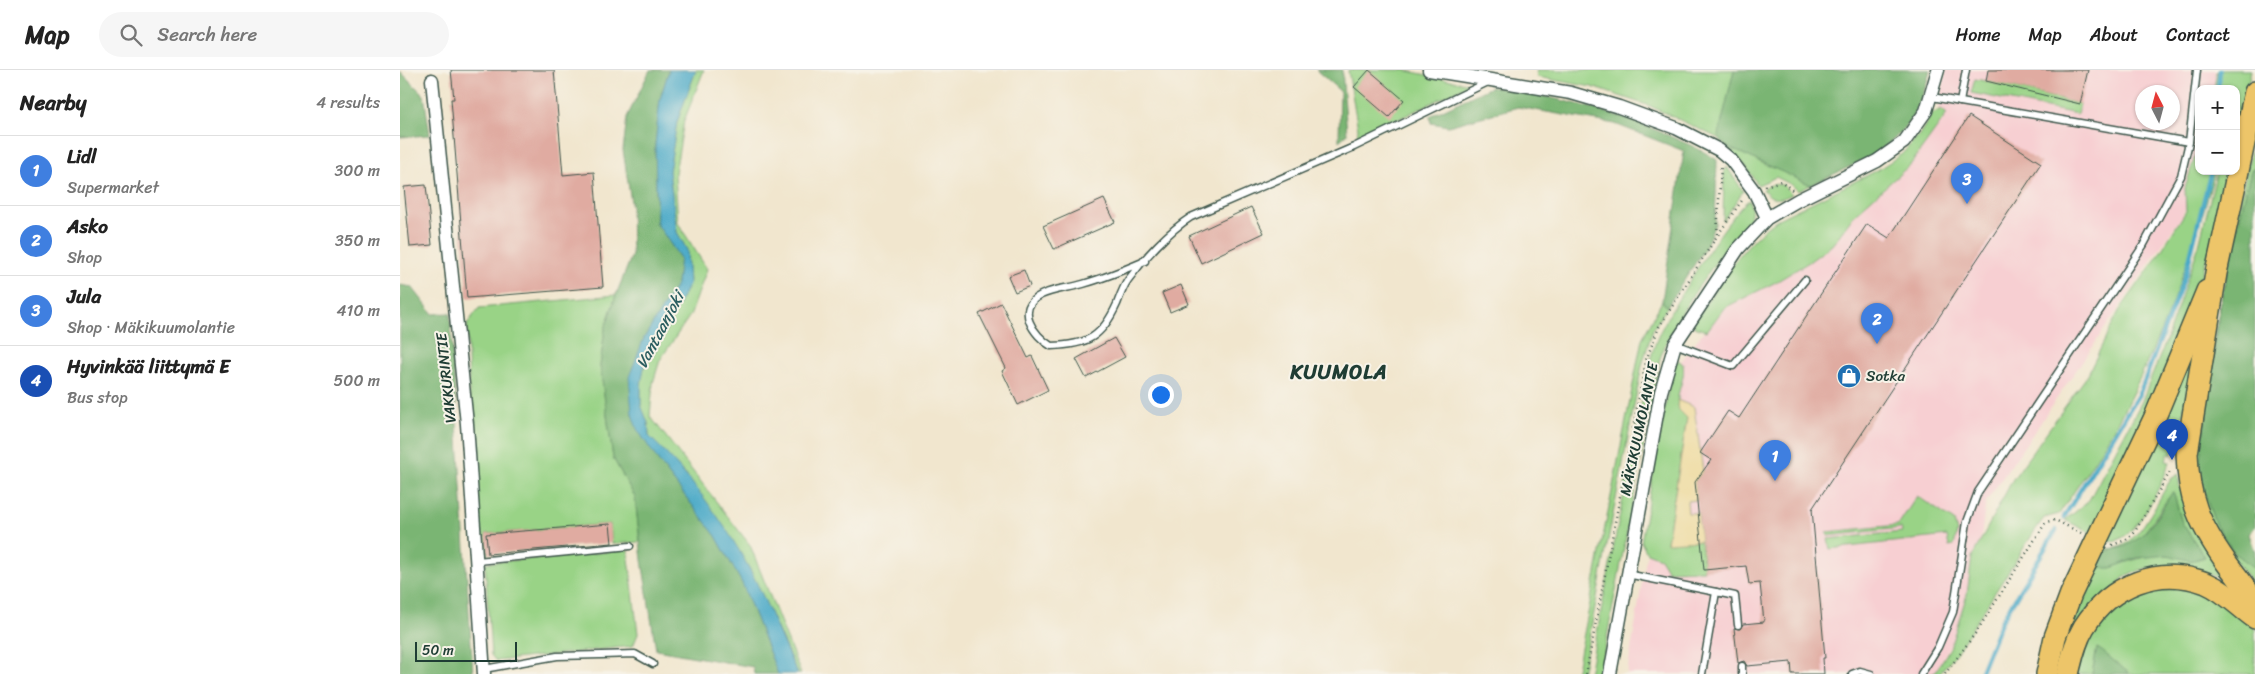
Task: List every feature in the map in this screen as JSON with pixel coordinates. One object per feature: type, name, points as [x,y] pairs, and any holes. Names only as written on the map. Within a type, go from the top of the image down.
[{"type":"highway","points":[[2255,92],[2216,273],[2187,452],[2188,478],[2196,512],[2206,532],[2255,603]]},
{"type":"highway","points":[[2047,674],[2055,637],[2071,594],[2155,417],[2195,318],[2216,273]]},
{"type":"highway","points":[[2068,674],[2076,644],[2084,627],[2099,608],[2114,595],[2132,584],[2171,575],[2206,584],[2226,594],[2255,618]]},
{"type":"street","points":[[1429,70],[1571,92],[1620,107],[1676,128],[1719,150],[1732,160],[1742,172],[1767,218]]},
{"type":"street","name":"MÄKIKUUMOLANTIE","points":[[1610,674],[1661,392],[1675,344],[1738,249],[1767,218],[1892,152],[1914,130],[1932,97],[1938,70]]},
{"type":"street","name":"VAKKURINTIE","points":[[432,80],[468,424],[484,672]]},
{"type":"lane","points":[[1960,102],[1966,70]]},
{"type":"lane","points":[[1921,674],[1938,647],[1953,612],[1967,522],[1978,492],[2143,246],[2181,176],[2189,142],[2197,70]]},
{"type":"lane","points":[[1145,261],[1082,284],[1041,295],[1032,302],[1028,312],[1033,332],[1051,346],[1080,343],[1095,336],[1106,326],[1127,281],[1145,261],[1174,228],[1191,217],[1354,146],[1494,79]]},
{"type":"lane","points":[[1932,97],[2189,142]]},
{"type":"lane","points":[[1675,344],[1733,366],[1805,280]]},
{"type":"lane","points":[[477,561],[630,546]]},
{"type":"lane","points":[[1627,574],[1735,596],[1738,624]]},
{"type":"lane","points":[[1702,674],[1716,592]]},
{"type":"lane","points":[[484,672],[557,656],[635,654],[653,664]]},
{"type":"lane","points":[[1742,666],[1742,674]]},
{"type":"lane","points":[[1852,674],[1860,671],[1871,674]]},
{"type":"path","points":[[1716,236],[1721,163],[1719,150]]},
{"type":"path","points":[[2110,546],[2126,540],[2134,532],[2170,475],[2171,467]]},
{"type":"path","points":[[1945,674],[1977,631],[2046,522],[2055,520],[2089,536]]},
{"type":"shaded area","points":[[1946,70],[2216,70],[2214,85],[2195,85],[2195,175],[2199,175],[2182,216],[1986,502],[1971,606],[1936,671],[1929,674],[1627,674],[1678,366],[1724,303],[1815,248],[1937,119]]},
{"type":"green space","points":[[650,70],[669,70],[660,99],[655,145],[657,224],[680,258],[677,284],[644,338],[632,414],[659,462],[716,536],[742,583],[778,674],[754,674],[753,667],[656,650],[642,560],[635,497],[613,458],[600,366],[605,329],[632,255],[631,202],[623,150],[627,117]]},
{"type":"green space","points":[[696,70],[704,70],[684,121],[675,173],[678,223],[707,269],[691,314],[660,360],[653,383],[650,416],[750,545],[801,674],[798,674],[751,571],[688,477],[649,436],[648,423],[641,406],[641,385],[645,362],[655,351],[689,284],[687,250],[677,232],[669,171],[677,122]]},
{"type":"green space","points":[[1316,70],[1342,70],[1347,134],[1339,141],[1340,91]]},
{"type":"green space","points":[[1348,70],[1403,70],[1470,84],[1360,138],[1357,137],[1358,129]]},
{"type":"green space","points":[[1536,70],[1734,70],[1718,138],[1650,106],[1592,87],[1537,77]]},
{"type":"green space","points":[[1734,70],[1930,70],[1913,116],[1901,132],[1872,155],[1811,185],[1725,146],[1718,138]]},
{"type":"green space","points":[[2217,70],[2251,70],[2240,125],[2240,85],[2215,85]]},
{"type":"green space","points":[[400,71],[424,95],[430,135],[400,137]]},
{"type":"green space","points":[[1975,79],[2080,104],[2077,114],[1971,93]]},
{"type":"green space","points":[[1491,87],[1535,94],[1596,109],[1658,131],[1703,151],[1717,160],[1715,224],[1705,248],[1667,307],[1662,301],[1684,151],[1615,124],[1518,107],[1448,126],[1431,123],[1430,116]]},
{"type":"green space","points":[[1941,109],[1947,114],[1911,164],[1856,213],[1832,245],[1809,262],[1776,282],[1724,308],[1707,331],[1694,327],[1694,322],[1730,267],[1763,230],[1776,220],[1876,171],[1902,154],[1919,135],[1932,114]]},
{"type":"green space","points":[[2255,132],[2255,168],[2251,170],[2222,294],[2199,467],[2206,498],[2216,526],[2234,552],[2255,569],[2255,587],[2221,541],[2206,516],[2197,490],[2195,464],[2200,421],[2217,319],[2235,225]]},
{"type":"green space","points":[[1725,146],[1811,185],[1798,191],[1792,185],[1776,177],[1758,185],[1746,167]]},
{"type":"green space","points":[[2195,156],[2195,175],[2214,175],[2206,203],[2174,299],[2148,361],[2118,421],[2090,468],[2059,514],[2044,518],[2036,529],[1954,656],[1939,674],[1929,674],[1936,671],[1950,648],[1967,594],[1972,557],[2013,479],[2087,376],[2119,311],[2158,256],[2186,211],[2185,188]]},
{"type":"green space","points":[[1727,167],[1743,191],[1723,221],[1724,172]]},
{"type":"green space","points":[[2255,168],[2255,527],[2249,534],[2255,552],[2255,569],[2234,552],[2216,526],[2206,498],[2199,467],[2222,294],[2251,170]]},
{"type":"green space","points":[[2216,175],[2229,175],[2213,240],[2198,286],[2156,393],[2091,533],[2065,520],[2088,502],[2142,401],[2167,338],[2199,245]]},
{"type":"green space","points":[[1773,184],[1783,185],[1792,194],[1784,198],[1776,198],[1769,195],[1763,189]]},
{"type":"green space","points":[[1749,200],[1751,212],[1747,223],[1728,245],[1689,302],[1673,329],[1660,358],[1600,674],[1589,674],[1647,374],[1655,344],[1666,320],[1688,283],[1729,222]]},
{"type":"green space","points":[[400,285],[412,287],[433,314],[450,313],[473,674],[400,674]]},
{"type":"green space","points":[[616,295],[605,329],[600,366],[613,458],[635,497],[640,542],[612,544],[610,524],[486,534],[488,554],[483,554],[469,388],[467,324],[479,308]]},
{"type":"green space","points":[[1662,301],[1667,307],[1653,329],[1642,365],[1582,674],[1576,674],[1642,339]]},
{"type":"green space","points":[[2194,339],[2189,383],[2183,412],[2171,455],[2168,454],[2166,461],[2170,462],[2162,482],[2142,517],[2126,535],[2116,541],[2103,540]]},
{"type":"green space","points":[[1678,360],[1683,364],[1684,372],[1678,404],[1687,418],[1667,542],[1701,541],[1704,570],[1668,571],[1660,558],[1647,553],[1641,542],[1671,374]]},
{"type":"green space","points":[[2178,474],[2180,488],[2234,584],[2211,575],[2170,567],[2140,570],[2123,578],[2064,660],[2056,659],[2100,547],[2116,548],[2133,538],[2148,519],[2171,479]],"holes":[[[2173,492],[2182,523],[2205,557],[2188,559],[2172,555],[2152,556],[2111,568],[2100,551],[2115,550],[2127,546],[2136,540],[2151,523]]]},
{"type":"green space","points":[[2173,491],[2182,523],[2205,557],[2191,561],[2168,555],[2137,558],[2111,568],[2092,568],[2100,551],[2114,550],[2126,546],[2144,533]]},
{"type":"green space","points":[[1917,496],[1954,521],[1957,532],[1954,546],[1949,547],[1947,536],[1830,549],[1828,539],[1902,532],[1901,528],[1828,536],[1827,532],[1898,525]]},
{"type":"green space","points":[[628,550],[638,634],[633,646],[496,661],[491,655],[485,563]]},
{"type":"green space","points":[[2190,582],[2249,622],[2255,630],[2255,674],[2130,674],[2097,648],[2092,674],[2076,674],[2082,648],[2110,606],[2141,586]]},
{"type":"green space","points":[[2097,648],[2102,651],[2130,674],[2092,674]]},
{"type":"sand","points":[[1677,400],[1694,407],[1703,471],[1695,482],[1697,500],[1687,501],[1688,513],[1698,513],[1701,541],[1667,543],[1687,418],[1679,410]]},
{"type":"water","name":"Vantaanjoki","points":[[669,70],[696,70],[677,122],[669,171],[677,232],[687,250],[689,284],[655,351],[645,362],[641,385],[641,405],[648,423],[649,436],[692,482],[740,551],[798,674],[778,674],[742,583],[716,536],[659,462],[637,429],[632,414],[629,377],[644,338],[677,284],[680,258],[657,224],[655,145],[660,99]]},
{"type":"building","points":[[451,70],[554,70],[563,175],[594,172],[603,287],[467,298],[451,99],[454,99]]},
{"type":"building","points":[[1369,70],[1404,100],[1389,117],[1354,87]]},
{"type":"building","points":[[1988,70],[2088,70],[2080,104],[1986,81]]},
{"type":"building","points":[[1969,116],[2041,163],[1812,509],[1825,658],[1823,658],[1824,674],[1792,674],[1791,662],[1747,666],[1744,661],[1738,663],[1734,628],[1740,629],[1743,624],[1764,622],[1760,583],[1749,584],[1746,566],[1704,570],[1695,482],[1711,460],[1700,453],[1728,411],[1739,418],[1867,224],[1889,238]]},
{"type":"building","points":[[426,185],[432,245],[410,247],[404,187]]},
{"type":"building","points":[[1104,199],[1115,222],[1054,249],[1043,226]]},
{"type":"building","points":[[1251,207],[1264,233],[1201,263],[1189,236]]},
{"type":"building","points":[[1024,270],[1030,286],[1015,292],[1008,276]]},
{"type":"building","points":[[1181,285],[1189,304],[1170,312],[1162,293]]},
{"type":"building","points":[[1001,303],[1028,358],[1032,356],[1048,390],[1018,405],[1002,371],[1006,368],[979,314]]},
{"type":"building","points":[[1114,338],[1125,357],[1086,378],[1076,359]]},
{"type":"building","points":[[610,524],[612,543],[488,554],[486,534]]},
{"type":"waterway","points":[[2218,85],[2220,70]]},
{"type":"waterway","points":[[2064,517],[2140,392],[2186,273],[2210,175]]},
{"type":"waterway","points":[[1980,674],[2001,622],[2056,530]]},
{"type":"place","name":"Jula","points":[[1967,204]]},
{"type":"place","name":"Asko","points":[[1877,344]]},
{"type":"place","name":"Sotka","points":[[1849,376]]},
{"type":"place","name":"Hyvinkää liittymä E","points":[[2172,460]]},
{"type":"place","name":"Lidl","points":[[1775,481]]},
{"type":"district","name":"KUUMOLA","points":[[1339,372]]}]
